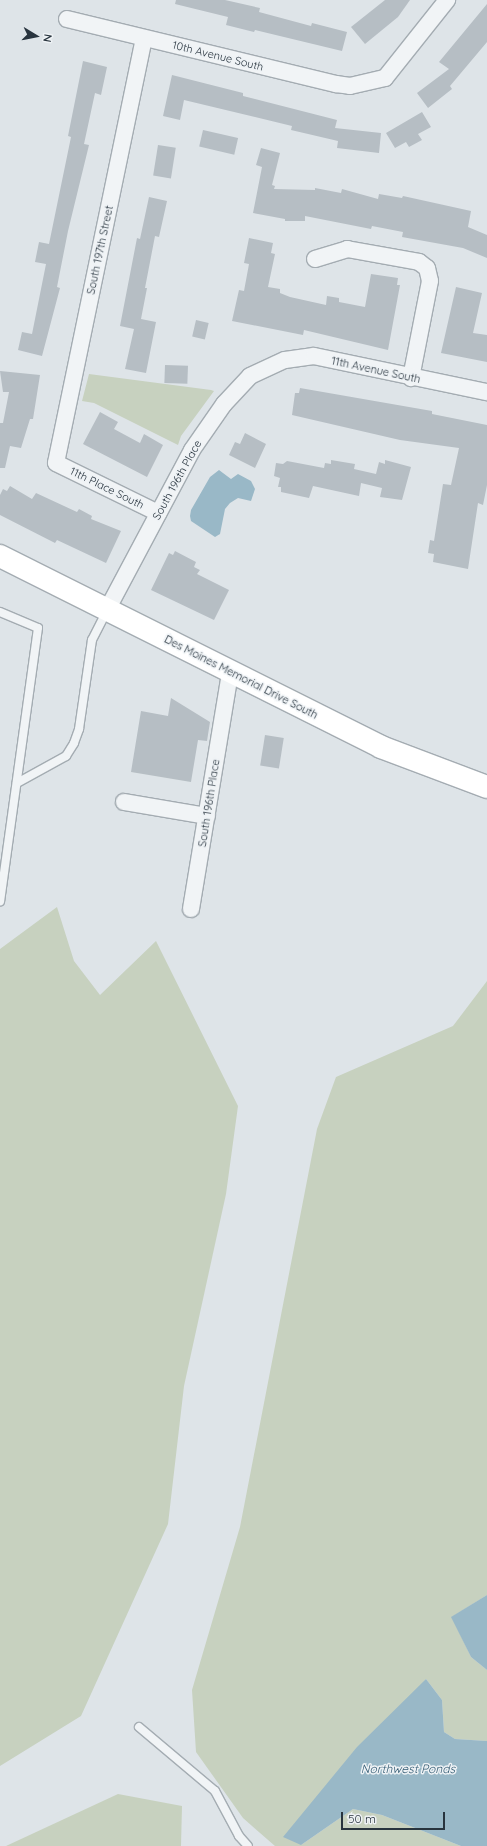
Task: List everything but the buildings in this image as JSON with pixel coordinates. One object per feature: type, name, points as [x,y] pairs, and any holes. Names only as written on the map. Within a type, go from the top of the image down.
[{"type":"main road","name":"Des Moines Memorial Drive South","points":[[0,556],[230,673],[381,746],[487,787]]},
{"type":"street","name":"10th Avenue South","points":[[68,19],[336,84],[368,83],[385,78],[397,66],[447,0]]},
{"type":"street","name":"South 197th Street","points":[[56,463],[144,38]]},
{"type":"street","points":[[315,259],[347,249],[419,262],[427,268],[430,281],[411,378]]},
{"type":"street","name":"11th Avenue South","points":[[267,367],[285,360],[314,356],[411,378],[487,392]]},
{"type":"street","name":"South 196th Place","points":[[107,610],[192,450],[214,417],[238,388],[267,367]]},
{"type":"street","name":"11th Place South","points":[[56,463],[158,513]]},
{"type":"street","name":"South 196th Place","points":[[191,910],[230,673]]},
{"type":"street","points":[[124,802],[207,816]]},
{"type":"lane","points":[[16,783],[66,756],[74,743],[79,729],[92,640],[107,610]]},
{"type":"lane","points":[[0,612],[38,628],[0,902]]},
{"type":"lane","points":[[139,1727],[216,1791],[239,1836],[248,1846]]},
{"type":"green space","points":[[89,374],[214,391],[181,436],[178,445],[94,403],[82,401]]},
{"type":"green space","points":[[57,907],[74,961],[100,995],[156,941],[238,1106],[226,1194],[184,1386],[168,1524],[81,1716],[0,1766],[0,949]]},
{"type":"green space","points":[[487,981],[487,1595],[452,1617],[471,1657],[487,1670],[487,1741],[455,1739],[444,1732],[442,1700],[426,1679],[301,1845],[353,1809],[382,1815],[461,1846],[275,1846],[243,1818],[196,1752],[192,1690],[240,1527],[317,1129],[336,1077],[453,1026]]},
{"type":"green space","points":[[118,1794],[182,1806],[181,1846],[6,1846]]},
{"type":"water","points":[[219,470],[231,479],[238,474],[251,481],[255,489],[251,501],[238,498],[230,503],[225,509],[220,534],[215,537],[191,521],[190,516],[191,510],[210,477]]},
{"type":"water","points":[[487,1595],[487,1670],[471,1657],[451,1617]]},
{"type":"water","name":"Northwest Ponds","points":[[426,1679],[442,1700],[444,1732],[455,1739],[487,1741],[487,1846],[461,1846],[382,1815],[353,1809],[301,1845],[283,1837],[357,1747]]}]
